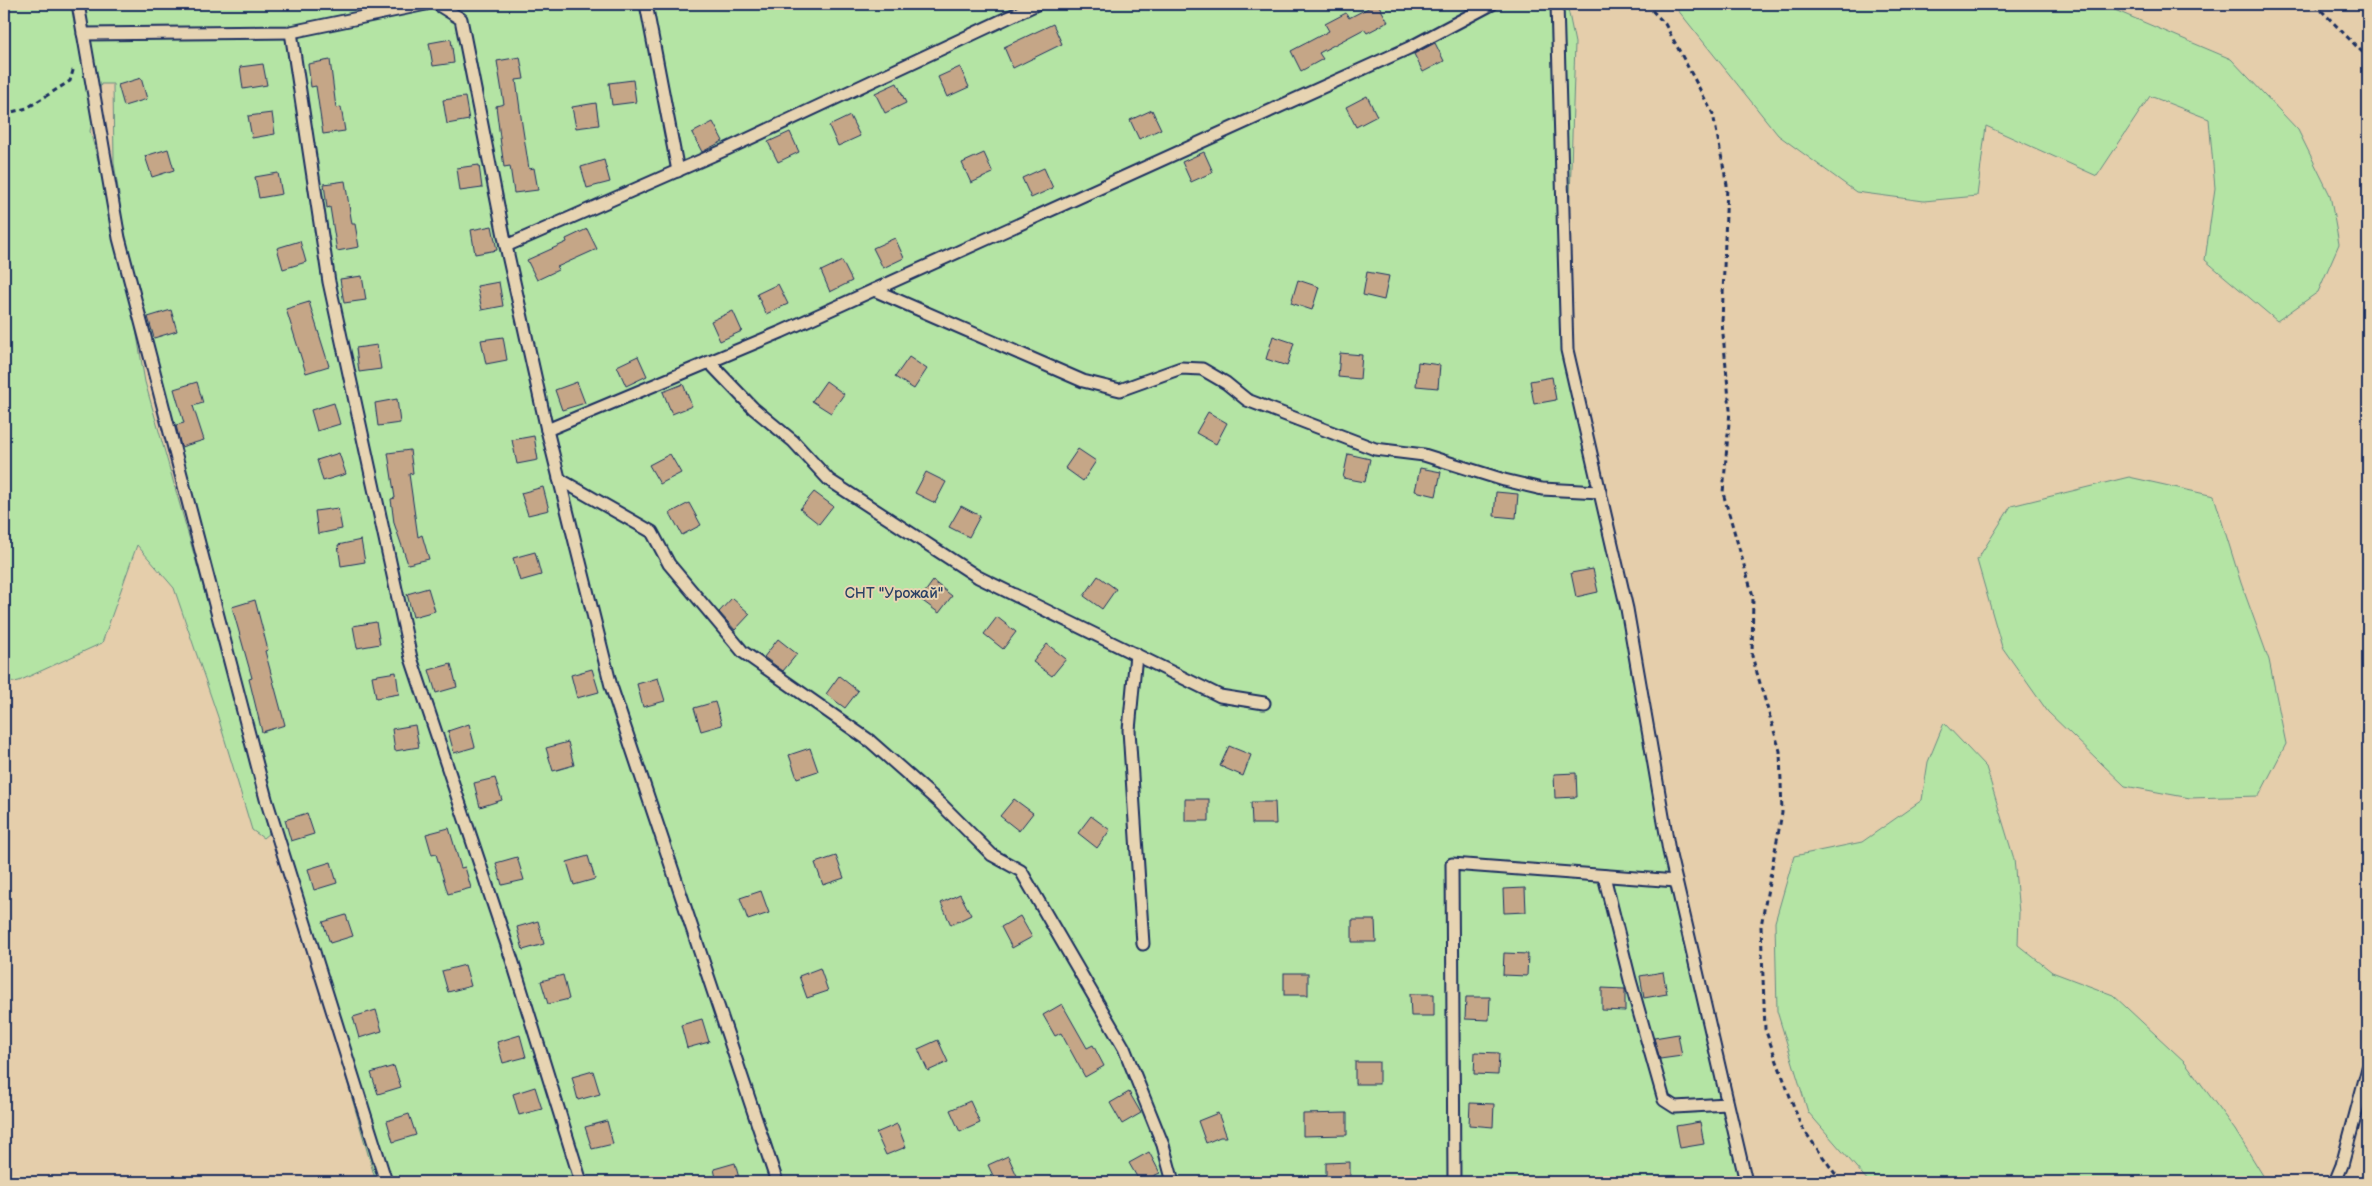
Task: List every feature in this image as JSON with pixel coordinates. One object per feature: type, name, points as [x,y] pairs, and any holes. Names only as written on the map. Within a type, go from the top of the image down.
[{"type":"lane","points":[[78,4],[119,238],[266,799],[386,1182]]},
{"type":"lane","points":[[83,34],[291,32],[426,4]]},
{"type":"lane","points":[[437,4],[461,19],[506,246],[547,430],[610,686],[777,1182]]},
{"type":"lane","points":[[646,4],[678,171]]},
{"type":"lane","points":[[506,246],[678,171],[1038,4]]},
{"type":"lane","points":[[547,430],[874,290],[1409,48],[1492,4]]},
{"type":"lane","points":[[1557,4],[1567,350],[1628,609],[1676,881],[1746,1182]]},
{"type":"lane","points":[[291,32],[329,282],[411,658],[513,963],[581,1182]]},
{"type":"lane","points":[[874,290],[1083,381],[1120,390],[1181,368],[1202,369],[1226,383],[1247,400],[1376,449],[1424,455],[1504,480],[1542,488],[1600,492]]},
{"type":"lane","points":[[709,362],[753,408],[793,442],[828,480],[978,577],[1220,696],[1264,704]]},
{"type":"lane","points":[[559,479],[652,532],[669,564],[743,652],[870,741],[940,803],[992,855],[1021,871],[1124,1048],[1163,1145],[1172,1182]]},
{"type":"lane","points":[[1136,654],[1129,730],[1143,944]]},
{"type":"lane","points":[[1454,1182],[1452,864],[1676,881]]},
{"type":"lane","points":[[1604,876],[1630,980],[1664,1100],[1676,1108],[1727,1104]]},
{"type":"lane","points":[[2335,1182],[2345,1156],[2368,1068]]},
{"type":"path","points":[[1646,4],[1665,24],[1713,114],[1727,185],[1722,323],[1730,410],[1723,493],[1753,596],[1752,656],[1780,751],[1782,813],[1761,926],[1765,1029],[1801,1126],[1841,1182]]},
{"type":"path","points":[[2315,4],[2368,58]]},
{"type":"path","points":[[4,114],[27,108],[70,81],[75,62]]},
{"type":"green space","name":"СНТ \"Урожай\"","points":[[4,4],[1567,4],[1575,43],[1566,322],[1651,745],[1748,1182],[376,1182],[266,798],[126,271],[145,382],[230,681],[269,833],[263,838],[252,830],[218,717],[174,588],[137,545],[102,643],[19,681],[4,684]],"holes":[[[101,84],[113,84],[114,163],[120,201],[103,178],[90,131]]]},
{"type":"green space","points":[[1673,4],[2105,4],[2110,8],[2231,59],[2298,130],[2330,195],[2339,244],[2318,292],[2277,321],[2205,260],[2215,188],[2209,119],[2150,96],[2097,176],[1986,126],[1977,196],[1924,201],[1856,192],[1778,135]]},
{"type":"green space","points":[[2129,477],[2214,496],[2241,583],[2269,660],[2286,744],[2259,796],[2190,798],[2125,786],[2048,712],[2002,647],[1977,560],[2011,506]]},
{"type":"green space","points":[[1944,723],[1986,767],[2014,859],[2019,913],[2018,945],[2052,972],[2113,995],[2185,1062],[2235,1130],[2267,1182],[1869,1182],[1808,1112],[1777,1011],[1775,922],[1794,856],[1862,842],[1922,800],[1928,762]]},
{"type":"building","points":[[1378,4],[1388,22],[1367,33],[1364,29],[1319,53],[1323,59],[1301,71],[1291,51],[1329,31],[1325,24],[1346,13],[1349,18]]},
{"type":"building","points":[[1053,24],[1062,44],[1013,68],[1004,47]]},
{"type":"building","points":[[451,39],[454,63],[433,66],[429,43]]},
{"type":"building","points":[[1435,43],[1444,61],[1423,72],[1414,54]]},
{"type":"building","points":[[520,57],[524,79],[516,80],[529,169],[534,168],[538,190],[514,193],[510,166],[504,167],[501,145],[496,106],[504,104],[497,61]]},
{"type":"building","points":[[330,60],[336,108],[341,107],[345,131],[323,134],[316,86],[311,87],[308,64]]},
{"type":"building","points":[[263,64],[267,85],[243,89],[240,67]]},
{"type":"building","points":[[960,67],[969,87],[947,97],[938,77]]},
{"type":"building","points":[[141,78],[147,99],[124,106],[118,85]]},
{"type":"building","points":[[633,80],[636,102],[612,105],[609,83]]},
{"type":"building","points":[[897,83],[906,103],[885,113],[875,93]]},
{"type":"building","points":[[1367,96],[1377,116],[1356,127],[1346,107]]},
{"type":"building","points":[[465,97],[469,120],[447,124],[443,100]]},
{"type":"building","points":[[596,103],[599,125],[576,128],[572,107]]},
{"type":"building","points":[[1152,110],[1161,129],[1139,139],[1130,120]]},
{"type":"building","points":[[272,113],[275,134],[252,138],[248,116]]},
{"type":"building","points":[[850,116],[860,136],[838,146],[829,126]]},
{"type":"building","points":[[713,122],[723,141],[702,152],[692,133]]},
{"type":"building","points":[[790,132],[799,152],[778,162],[768,142]]},
{"type":"building","points":[[168,149],[174,170],[152,177],[145,156]]},
{"type":"building","points":[[1204,152],[1213,172],[1191,182],[1182,162]]},
{"type":"building","points":[[984,153],[993,173],[971,183],[962,163]]},
{"type":"building","points":[[604,160],[610,182],[587,188],[581,167]]},
{"type":"building","points":[[479,165],[482,188],[460,191],[457,168]]},
{"type":"building","points":[[1044,168],[1053,188],[1031,198],[1022,178]]},
{"type":"building","points":[[278,173],[282,194],[259,198],[255,177]]},
{"type":"building","points":[[345,181],[352,224],[355,224],[359,247],[337,251],[330,207],[327,208],[324,184]]},
{"type":"building","points":[[492,226],[497,250],[475,254],[471,230]]},
{"type":"building","points":[[587,229],[597,249],[557,267],[558,270],[537,280],[527,260],[567,242],[566,239]]},
{"type":"building","points":[[895,238],[904,258],[883,268],[873,248]]},
{"type":"building","points":[[300,241],[306,262],[283,269],[277,248]]},
{"type":"building","points":[[842,261],[852,281],[830,292],[821,271]]},
{"type":"building","points":[[1367,272],[1389,276],[1384,300],[1363,295]]},
{"type":"building","points":[[362,276],[366,300],[344,303],[340,279]]},
{"type":"building","points":[[1298,280],[1319,287],[1312,310],[1291,303]]},
{"type":"building","points":[[499,282],[503,306],[482,310],[477,286]]},
{"type":"building","points":[[778,284],[788,304],[766,314],[757,294]]},
{"type":"building","points":[[309,302],[329,366],[306,373],[286,309]]},
{"type":"building","points":[[171,310],[177,331],[154,338],[148,317]]},
{"type":"building","points":[[733,311],[742,331],[720,341],[711,321]]},
{"type":"building","points":[[1273,336],[1294,343],[1287,366],[1266,359]]},
{"type":"building","points":[[503,337],[507,360],[486,364],[481,340]]},
{"type":"building","points":[[377,345],[381,369],[359,372],[356,348]]},
{"type":"building","points":[[1340,353],[1362,355],[1360,379],[1338,377]]},
{"type":"building","points":[[638,356],[647,376],[626,386],[617,366]]},
{"type":"building","points":[[909,357],[927,369],[914,389],[895,377]]},
{"type":"building","points":[[1418,362],[1440,365],[1438,388],[1416,386]]},
{"type":"building","points":[[1552,377],[1556,400],[1534,404],[1530,381]]},
{"type":"building","points":[[826,381],[844,394],[831,413],[812,401]]},
{"type":"building","points":[[197,382],[203,403],[193,406],[204,440],[181,447],[176,425],[184,423],[174,389]]},
{"type":"building","points":[[577,382],[585,403],[562,410],[555,390]]},
{"type":"building","points":[[683,384],[692,406],[672,414],[663,392]]},
{"type":"building","points":[[397,399],[400,423],[378,426],[375,403]]},
{"type":"building","points":[[334,403],[340,424],[317,431],[311,410]]},
{"type":"building","points":[[1208,412],[1227,423],[1216,444],[1196,433]]},
{"type":"building","points":[[534,436],[538,460],[517,464],[512,440]]},
{"type":"building","points":[[1078,449],[1096,461],[1083,481],[1065,468]]},
{"type":"building","points":[[410,450],[413,473],[409,474],[418,537],[422,535],[429,559],[408,564],[394,523],[391,499],[395,498],[388,453]]},
{"type":"building","points":[[339,453],[346,474],[323,481],[317,460]]},
{"type":"building","points":[[670,454],[681,473],[660,484],[649,465]]},
{"type":"building","points":[[1348,454],[1370,459],[1365,482],[1343,478]]},
{"type":"building","points":[[1420,468],[1441,472],[1436,496],[1415,491]]},
{"type":"building","points":[[926,472],[946,482],[935,503],[915,493]]},
{"type":"building","points":[[543,487],[549,510],[528,515],[521,493]]},
{"type":"building","points":[[814,492],[833,506],[819,524],[800,509]]},
{"type":"building","points":[[1496,492],[1518,494],[1516,518],[1494,516]]},
{"type":"building","points":[[689,503],[701,525],[682,535],[670,513]]},
{"type":"building","points":[[961,506],[980,516],[969,537],[949,527]]},
{"type":"building","points":[[338,508],[342,529],[318,534],[315,511]]},
{"type":"building","points":[[361,540],[365,562],[341,566],[338,545]]},
{"type":"building","points":[[535,552],[541,575],[520,581],[513,558]]},
{"type":"building","points":[[1593,569],[1598,592],[1576,597],[1571,573]]},
{"type":"building","points":[[1098,576],[1116,589],[1102,609],[1084,596]]},
{"type":"building","points":[[933,581],[952,596],[939,613],[920,599]]},
{"type":"building","points":[[428,588],[435,611],[413,617],[407,594]]},
{"type":"building","points":[[732,598],[750,614],[735,630],[719,612]]},
{"type":"building","points":[[255,600],[268,650],[265,651],[285,725],[262,732],[249,679],[252,678],[232,607]]},
{"type":"building","points":[[997,617],[1016,632],[1003,649],[984,634]]},
{"type":"building","points":[[376,622],[380,644],[357,648],[353,626]]},
{"type":"building","points":[[778,639],[797,654],[783,671],[764,657]]},
{"type":"building","points":[[1047,644],[1066,659],[1052,676],[1033,662]]},
{"type":"building","points":[[451,664],[457,687],[436,693],[429,670]]},
{"type":"building","points":[[592,669],[599,692],[577,698],[571,675]]},
{"type":"building","points":[[396,672],[399,694],[376,698],[372,676]]},
{"type":"building","points":[[839,676],[858,691],[845,708],[826,694]]},
{"type":"building","points":[[658,678],[665,701],[643,707],[637,684]]},
{"type":"building","points":[[715,702],[722,725],[701,731],[694,708]]},
{"type":"building","points":[[469,724],[475,747],[454,753],[448,731]]},
{"type":"building","points":[[415,725],[419,747],[395,751],[392,729]]},
{"type":"building","points":[[568,742],[574,765],[553,771],[546,748]]},
{"type":"building","points":[[1229,746],[1251,755],[1243,776],[1220,766]]},
{"type":"building","points":[[810,748],[818,771],[797,778],[789,755]]},
{"type":"building","points":[[1576,773],[1577,797],[1555,798],[1554,774]]},
{"type":"building","points":[[495,778],[502,800],[480,807],[474,783]]},
{"type":"building","points":[[1014,799],[1033,813],[1019,831],[1000,816]]},
{"type":"building","points":[[1185,799],[1209,799],[1209,821],[1185,821]]},
{"type":"building","points":[[1251,802],[1275,802],[1276,824],[1252,824]]},
{"type":"building","points":[[307,813],[314,834],[291,841],[285,820]]},
{"type":"building","points":[[1091,816],[1110,830],[1097,848],[1078,833]]},
{"type":"building","points":[[449,828],[461,868],[465,867],[471,888],[448,894],[436,854],[432,855],[426,834]]},
{"type":"building","points":[[588,856],[595,879],[574,885],[567,862]]},
{"type":"building","points":[[836,856],[844,878],[823,885],[815,863]]},
{"type":"building","points":[[517,857],[524,880],[502,885],[496,863]]},
{"type":"building","points":[[331,862],[337,883],[314,890],[308,869]]},
{"type":"building","points":[[1525,888],[1526,912],[1504,913],[1503,889]]},
{"type":"building","points":[[761,891],[769,913],[748,920],[740,898]]},
{"type":"building","points":[[960,894],[971,915],[951,925],[941,903]]},
{"type":"building","points":[[346,915],[353,936],[330,943],[323,922]]},
{"type":"building","points":[[1020,916],[1032,937],[1012,948],[1001,927]]},
{"type":"building","points":[[1352,920],[1375,920],[1376,942],[1352,942]]},
{"type":"building","points":[[538,921],[544,944],[523,950],[517,927]]},
{"type":"building","points":[[1504,953],[1528,954],[1527,976],[1503,975]]},
{"type":"building","points":[[465,965],[471,986],[448,992],[442,971]]},
{"type":"building","points":[[820,968],[828,991],[807,998],[799,976]]},
{"type":"building","points":[[1663,972],[1667,994],[1644,998],[1640,976]]},
{"type":"building","points":[[1284,973],[1308,973],[1308,995],[1284,995]]},
{"type":"building","points":[[563,975],[569,999],[548,1004],[541,981]]},
{"type":"building","points":[[1602,988],[1625,989],[1625,1011],[1602,1010]]},
{"type":"building","points":[[1410,994],[1434,994],[1434,1016],[1411,1016]]},
{"type":"building","points":[[1466,997],[1490,997],[1489,1020],[1465,1019]]},
{"type":"building","points":[[1062,1004],[1087,1048],[1093,1045],[1104,1066],[1085,1077],[1061,1033],[1055,1036],[1043,1015]]},
{"type":"building","points":[[376,1010],[382,1031],[359,1038],[353,1017]]},
{"type":"building","points":[[702,1019],[709,1042],[687,1048],[681,1025]]},
{"type":"building","points":[[1678,1034],[1682,1056],[1660,1059],[1654,1038]]},
{"type":"building","points":[[520,1035],[526,1057],[503,1063],[497,1042]]},
{"type":"building","points":[[938,1040],[948,1062],[928,1071],[918,1049]]},
{"type":"building","points":[[1475,1052],[1499,1053],[1498,1075],[1474,1074]]},
{"type":"building","points":[[1355,1062],[1379,1062],[1379,1084],[1355,1084]]},
{"type":"building","points":[[394,1066],[401,1087],[378,1094],[371,1073]]},
{"type":"building","points":[[593,1071],[600,1094],[578,1100],[572,1077]]},
{"type":"building","points":[[535,1087],[542,1109],[519,1115],[513,1094]]},
{"type":"building","points":[[1129,1092],[1141,1113],[1122,1124],[1110,1103]]},
{"type":"building","points":[[970,1101],[980,1123],[960,1132],[950,1110]]},
{"type":"building","points":[[1470,1103],[1494,1104],[1493,1127],[1469,1125]]},
{"type":"building","points":[[1218,1113],[1227,1137],[1220,1137],[1206,1143],[1198,1121]]},
{"type":"building","points":[[1347,1113],[1347,1135],[1303,1136],[1303,1114]]},
{"type":"building","points":[[409,1114],[416,1135],[393,1142],[387,1121]]},
{"type":"building","points":[[607,1121],[613,1144],[592,1149],[585,1127]]},
{"type":"building","points":[[1700,1122],[1704,1144],[1680,1148],[1676,1126]]},
{"type":"building","points":[[897,1124],[906,1147],[886,1155],[876,1133]]},
{"type":"building","points":[[1149,1152],[1160,1173],[1140,1182],[1129,1163]]},
{"type":"building","points":[[1008,1156],[1018,1178],[1008,1182],[996,1182],[988,1165]]},
{"type":"building","points":[[1350,1162],[1350,1182],[1326,1182],[1326,1163]]},
{"type":"building","points":[[735,1163],[740,1182],[717,1182],[714,1169]]}]
